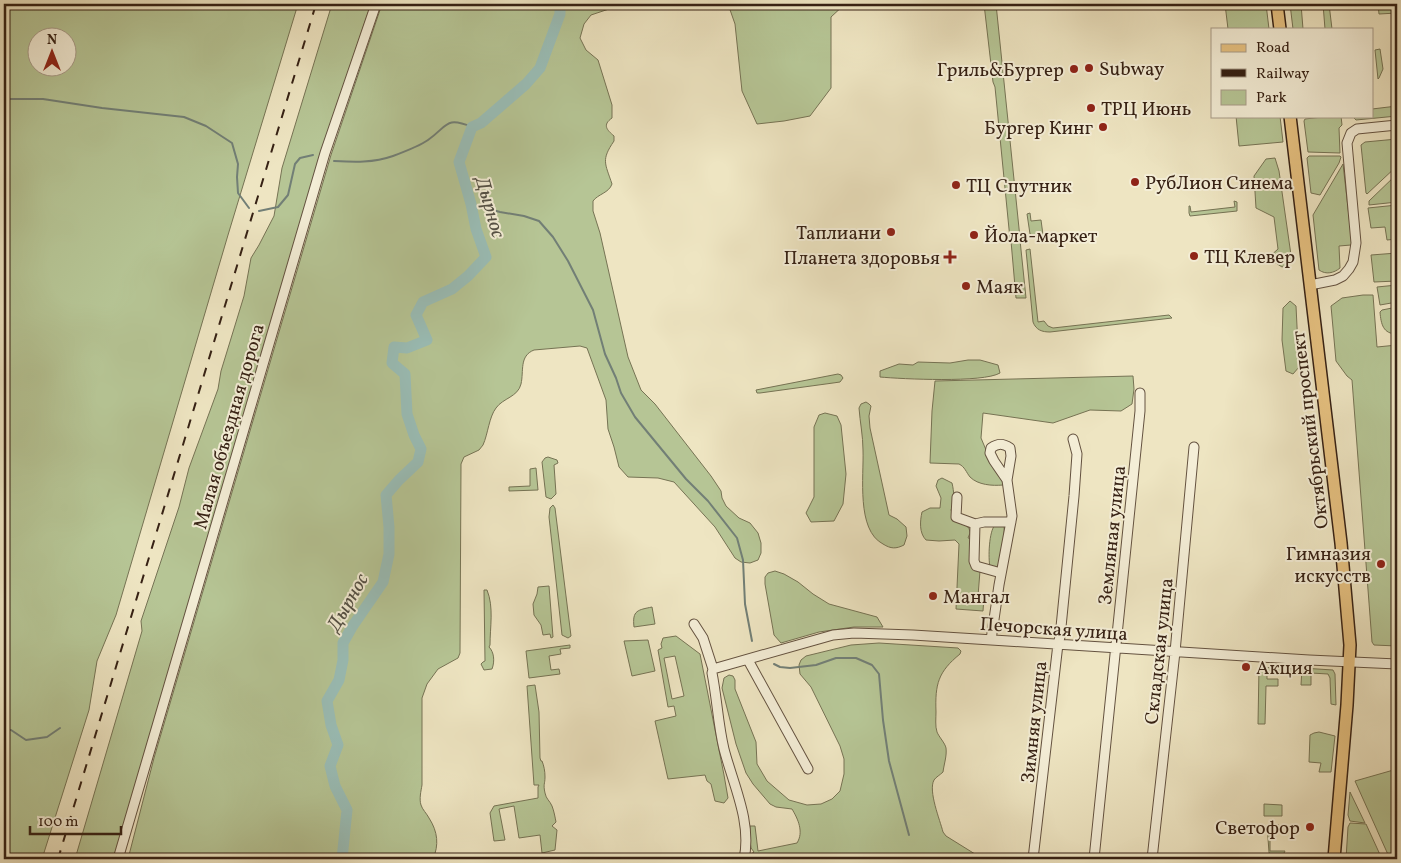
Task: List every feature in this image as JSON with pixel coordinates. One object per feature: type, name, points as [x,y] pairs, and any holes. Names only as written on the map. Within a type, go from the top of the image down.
[{"type":"main road","points":[[1277,4],[1280,28]]},
{"type":"main road","name":"Октябрьский проспект","points":[[1290,118],[1341,543],[1350,645],[1334,859]]},
{"type":"street","name":"Малая объездная дорога","points":[[118,859],[325,153],[376,4]]},
{"type":"street","points":[[1310,285],[1335,280],[1343,276],[1353,262],[1356,243],[1347,143],[1351,133],[1357,129],[1397,126]]},
{"type":"street","name":"Земляная улица","points":[[1094,859],[1140,411],[1140,393]]},
{"type":"street","name":"Зимняя улица","points":[[1033,859],[1060,638],[1074,496],[1076,454],[1073,439]]},
{"type":"street","name":"Складская улица","points":[[1152,859],[1175,652],[1194,447]]},
{"type":"street","points":[[991,640],[1012,516],[1007,480]]},
{"type":"street","points":[[957,496],[956,517],[975,524],[1011,522]]},
{"type":"street","points":[[975,524],[974,561],[976,566],[1001,573]]},
{"type":"street","points":[[694,624],[703,638],[712,671],[718,720],[725,750],[740,797],[746,839],[744,859]]},
{"type":"street","name":"Печорская улица","points":[[712,671],[833,635],[870,633],[1397,664]]},
{"type":"street","points":[[748,660],[808,769]]},
{"type":"green space","points":[[4,4],[298,4],[116,615],[97,661],[89,710],[42,859],[4,859]]},
{"type":"green space","points":[[332,4],[371,4],[321,152],[114,859],[75,859],[142,631],[141,621],[179,507],[189,468],[218,389],[221,371],[244,296],[251,258],[274,216],[282,168]]},
{"type":"green space","points":[[382,4],[614,4],[609,9],[591,15],[584,24],[580,38],[586,50],[598,60],[612,105],[612,118],[606,125],[614,136],[614,141],[607,153],[606,162],[612,184],[611,187],[593,201],[593,211],[600,233],[628,357],[641,390],[655,404],[711,476],[721,491],[726,506],[739,518],[750,523],[758,533],[761,553],[758,560],[750,563],[741,562],[735,558],[715,527],[674,482],[658,478],[628,477],[619,467],[608,429],[606,400],[587,348],[580,346],[534,350],[524,360],[521,384],[517,392],[496,408],[483,445],[479,450],[464,457],[461,464],[460,653],[458,658],[438,669],[427,684],[422,698],[422,785],[420,800],[436,833],[437,844],[433,859],[128,859],[154,758],[331,155]]},
{"type":"green space","points":[[728,4],[845,4],[831,17],[831,88],[810,116],[757,124],[742,91],[735,24]]},
{"type":"green space","points":[[984,4],[996,4],[1020,238],[1010,239],[995,87]]},
{"type":"green space","points":[[1225,4],[1266,4],[1269,28],[1228,28]]},
{"type":"green space","points":[[1290,4],[1301,4],[1303,28],[1293,28]]},
{"type":"green space","points":[[1323,4],[1329,4],[1332,28],[1325,28]]},
{"type":"green space","points":[[1378,4],[1397,4],[1397,13],[1379,14]]},
{"type":"green space","points":[[1380,49],[1383,69],[1378,79],[1375,50]]},
{"type":"green space","points":[[1397,106],[1397,116],[1356,120],[1354,118],[1374,118],[1374,109]]},
{"type":"green space","points":[[1236,118],[1280,118],[1283,142],[1239,146]]},
{"type":"green space","points":[[1341,118],[1342,125],[1339,128],[1340,153],[1308,152],[1305,119]]},
{"type":"green space","points":[[1397,139],[1397,166],[1367,194],[1361,145],[1365,142]]},
{"type":"green space","points":[[1309,156],[1341,157],[1320,195],[1311,193],[1307,158]]},
{"type":"green space","points":[[1275,158],[1279,171],[1292,262],[1282,267],[1268,258],[1278,249],[1274,217],[1256,208],[1254,176],[1266,159]]},
{"type":"green space","points":[[1343,164],[1352,243],[1351,245],[1339,246],[1340,268],[1327,273],[1319,270],[1313,215]]},
{"type":"green space","points":[[1397,174],[1397,202],[1369,205],[1369,201]]},
{"type":"green space","points":[[1234,201],[1237,202],[1237,211],[1190,216],[1189,213],[1189,206],[1191,212],[1235,207]]},
{"type":"green space","points":[[1397,205],[1397,239],[1387,240],[1385,227],[1371,228],[1368,208]]},
{"type":"green space","points":[[1030,213],[1031,221],[1041,220],[1043,235],[1034,236],[1030,234],[1027,214]]},
{"type":"green space","points":[[1020,240],[1026,298],[1016,298],[1011,241]]},
{"type":"green space","points":[[1030,249],[1038,322],[1044,321],[1053,328],[1169,315],[1172,318],[1044,332],[1036,327],[1033,322],[1026,250]]},
{"type":"green space","points":[[1397,253],[1397,281],[1374,282],[1371,255]]},
{"type":"green space","points":[[1397,285],[1397,302],[1380,305],[1377,287]]},
{"type":"green space","points":[[1373,295],[1377,347],[1397,345],[1397,646],[1374,645],[1372,642],[1352,380],[1336,361],[1331,306],[1342,298]]},
{"type":"green space","points":[[1290,301],[1296,306],[1299,367],[1293,374],[1286,371],[1282,340],[1283,308]]},
{"type":"green space","points":[[1397,307],[1397,334],[1392,334],[1384,328],[1380,312]]},
{"type":"green space","points":[[980,360],[998,365],[1000,373],[991,376],[960,379],[880,377],[880,371],[899,364],[913,365],[918,362],[950,363]]},
{"type":"green space","points":[[838,374],[843,378],[840,382],[760,393],[757,393],[756,390]]},
{"type":"green space","points":[[1133,376],[1132,404],[1121,411],[1090,410],[1053,423],[983,413],[981,438],[989,457],[1005,483],[1003,485],[977,482],[959,464],[930,463],[935,381]]},
{"type":"green space","points":[[866,402],[871,406],[869,416],[870,428],[889,515],[906,527],[907,536],[904,545],[898,547],[889,547],[874,537],[865,515],[863,502],[863,445],[859,408],[861,404]]},
{"type":"green space","points":[[825,413],[837,416],[841,425],[846,474],[843,504],[834,521],[811,522],[806,513],[814,497],[814,427],[819,415]]},
{"type":"green space","points":[[548,457],[557,460],[558,463],[554,465],[556,494],[551,499],[546,497],[542,462]]},
{"type":"green space","points":[[536,468],[538,490],[509,491],[509,487],[530,486],[530,469]]},
{"type":"green space","points":[[942,478],[952,483],[954,497],[951,510],[969,528],[968,538],[973,539],[980,571],[978,596],[984,597],[983,611],[956,609],[959,544],[955,540],[926,540],[922,534],[922,512],[930,508],[940,508],[941,498],[936,486],[938,480]]},
{"type":"green space","points":[[553,505],[555,508],[571,636],[568,638],[562,635],[549,517],[550,508]]},
{"type":"green space","points":[[995,525],[1004,525],[1002,553],[996,569],[990,567],[989,557],[990,539]]},
{"type":"green space","points":[[775,571],[798,582],[829,604],[877,617],[883,627],[854,627],[819,632],[781,643],[774,635],[765,584],[765,577],[768,573]]},
{"type":"green space","points":[[549,586],[553,637],[551,638],[550,634],[543,635],[541,625],[534,615],[533,604],[538,587]]},
{"type":"green space","points":[[484,590],[487,590],[491,610],[489,647],[494,660],[492,669],[484,670],[481,664],[485,661]]},
{"type":"green space","points":[[652,607],[655,624],[634,627],[635,614],[643,609]]},
{"type":"green space","points":[[676,636],[700,654],[728,798],[724,803],[715,801],[711,784],[707,781],[705,775],[668,779],[655,721],[676,716],[674,706],[668,707],[658,650],[662,648],[663,638]],"holes":[[[675,656],[684,696],[672,699],[664,658]]]},
{"type":"green space","points":[[648,640],[655,671],[632,676],[624,641]]},
{"type":"green space","points":[[879,643],[958,648],[961,651],[942,673],[937,686],[936,727],[946,748],[946,754],[943,772],[934,780],[932,791],[943,832],[946,836],[983,859],[752,859],[751,854],[754,852],[751,848],[750,826],[755,826],[758,851],[797,843],[800,830],[792,809],[776,807],[770,804],[746,773],[736,744],[722,688],[724,678],[729,675],[733,676],[735,680],[735,689],[756,742],[757,764],[767,781],[789,800],[807,805],[821,804],[832,799],[840,791],[844,774],[844,759],[840,746],[811,687],[800,674],[799,665],[806,656],[851,645]]},
{"type":"green space","points":[[570,645],[570,648],[560,649],[561,654],[549,656],[551,670],[559,669],[560,674],[529,678],[526,651]]},
{"type":"green space","points":[[1259,667],[1295,669],[1295,672],[1267,671],[1267,679],[1278,679],[1278,686],[1266,686],[1265,724],[1258,724]]},
{"type":"green space","points":[[1302,668],[1333,670],[1335,674],[1336,705],[1331,704],[1330,678],[1328,674],[1311,673],[1311,685],[1301,685]]},
{"type":"green space","points":[[535,685],[539,712],[540,758],[545,773],[544,790],[555,816],[556,822],[552,826],[557,830],[555,850],[542,853],[540,835],[519,838],[514,806],[499,809],[505,840],[494,841],[490,813],[494,806],[538,798],[539,785],[534,785],[527,686]]},
{"type":"green space","points":[[1319,732],[1335,736],[1331,772],[1319,772],[1321,763],[1309,762],[1310,735]]},
{"type":"green space","points":[[1397,769],[1397,859],[1390,859],[1355,781]]},
{"type":"green space","points":[[1350,792],[1365,823],[1350,821],[1348,815]]},
{"type":"green space","points":[[1264,804],[1282,805],[1282,816],[1264,816]]},
{"type":"green space","points":[[1350,823],[1366,824],[1382,859],[1346,859],[1348,827]]},
{"type":"green space","points":[[1267,825],[1279,825],[1278,833],[1270,834],[1270,851],[1285,851],[1281,859],[1271,859],[1269,852]]},
{"type":"waterway","name":"Дырнос","points":[[342,859],[347,810],[335,786],[330,766],[338,745],[331,725],[327,701],[339,680],[343,660],[343,643],[383,582],[389,554],[386,495],[418,462],[421,449],[407,414],[405,374],[392,363],[394,347],[407,348],[427,340],[416,315],[423,302],[452,289],[486,257],[476,229],[459,162],[472,127],[481,123],[526,84],[540,68],[560,14],[560,4]]},
{"type":"waterway","points":[[4,99],[43,99],[184,117],[206,126],[232,143],[238,164],[238,193],[249,208]]},
{"type":"waterway","points":[[334,161],[364,162],[378,160],[393,156],[425,142],[447,124],[457,122],[472,127]]},
{"type":"waterway","points":[[259,211],[278,207],[288,195],[295,164],[300,158],[313,155]]},
{"type":"waterway","points":[[471,204],[539,221],[553,237],[568,261],[593,310],[605,354],[621,393],[635,417],[686,479],[708,501],[737,538],[743,560],[745,604],[752,641]]},
{"type":"waterway","points":[[774,664],[790,668],[816,665],[836,658],[856,658],[872,665],[879,674],[889,761],[909,835]]},
{"type":"waterway","points":[[4,730],[11,730],[26,740],[47,737],[60,728]]},
{"type":"railway","points":[[58,859],[316,4]]},
{"type":"place","name":"Subway","points":[[1089,68]]},
{"type":"place","name":"Гриль&Бургер","points":[[1074,69]]},
{"type":"place","name":"ТРЦ Июнь","points":[[1091,108]]},
{"type":"place","name":"Бургер Кинг","points":[[1103,127]]},
{"type":"place","name":"РубЛион Синема","points":[[1135,182]]},
{"type":"place","name":"ТЦ Спутник","points":[[956,185]]},
{"type":"place","name":"Таплиани","points":[[891,232]]},
{"type":"place","name":"Йола-маркет","points":[[974,235]]},
{"type":"place","name":"ТЦ Клевер","points":[[1194,256]]},
{"type":"place","name":"Планета здоровья","points":[[950,257]]},
{"type":"place","name":"Маяк","points":[[966,286]]},
{"type":"place","name":"Гимназия искусств","points":[[1381,564]]},
{"type":"place","name":"Мангал","points":[[933,596]]},
{"type":"place","name":"Акция","points":[[1246,667]]},
{"type":"place","name":"Светофор","points":[[1310,827]]}]
